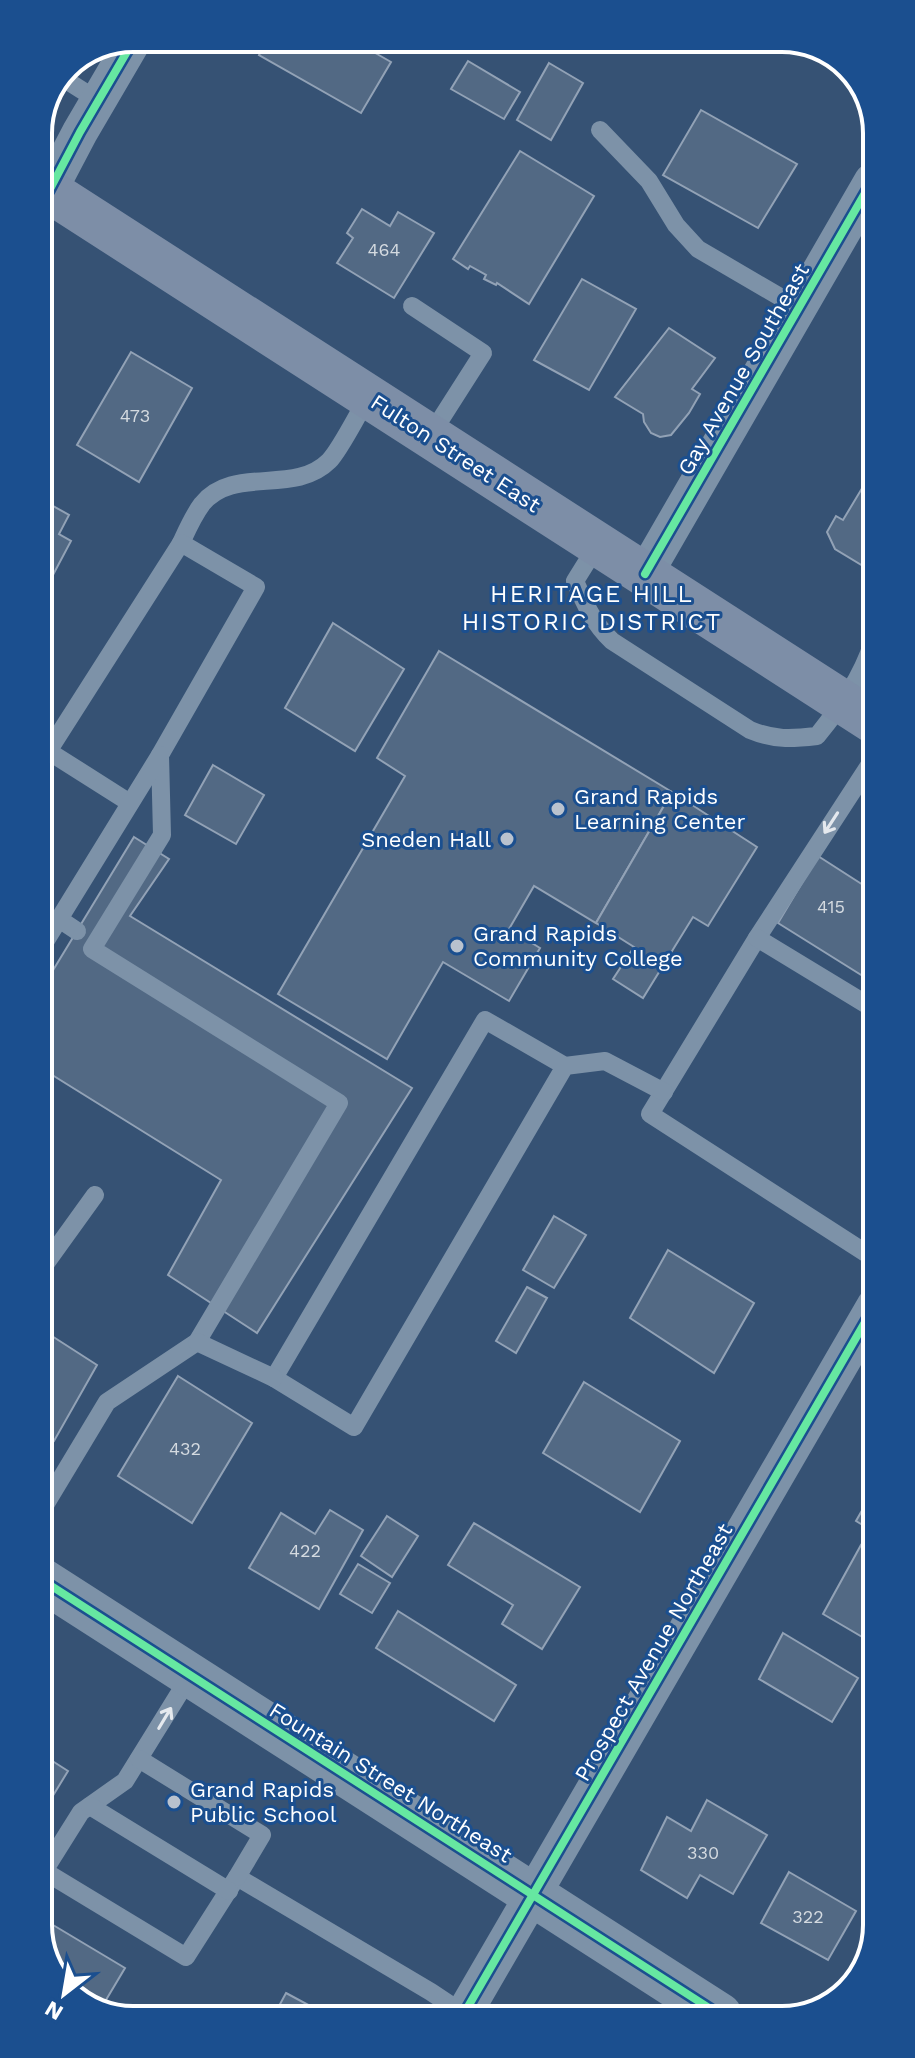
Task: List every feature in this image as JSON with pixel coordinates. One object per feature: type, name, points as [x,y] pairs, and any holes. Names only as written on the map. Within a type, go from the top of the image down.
[{"type":"main road","name":"Fulton Street East","points":[[52,202],[430,436],[859,712]]},
{"type":"street","points":[[52,179],[127,53]]},
{"type":"street","name":"Gay Avenue Southeast","points":[[645,574],[863,197]]},
{"type":"street","name":"Prospect Avenue Northeast","points":[[469,2006],[863,1326]]},
{"type":"street","name":"Fountain Street Northeast","points":[[52,1586],[706,2006]]},
{"type":"lane","points":[[70,83],[99,101]]},
{"type":"lane","points":[[600,130],[649,181],[676,225],[698,249],[799,308]]},
{"type":"lane","points":[[412,306],[483,353],[430,436]]},
{"type":"lane","points":[[52,745],[181,543],[203,502],[238,482],[274,481],[305,475],[329,461],[368,397]]},
{"type":"lane","points":[[52,930],[160,755],[256,587],[181,543]]},
{"type":"lane","points":[[598,544],[575,581],[599,628],[612,641],[750,730],[784,740],[817,736],[859,712],[863,682]]},
{"type":"lane","points":[[52,1493],[107,1402],[197,1342],[339,1103],[92,949],[162,835],[160,755]]},
{"type":"lane","points":[[52,762],[130,803]]},
{"type":"lane","points":[[863,775],[757,938],[650,1114],[863,1251]]},
{"type":"lane","points":[[59,919],[77,931]]},
{"type":"lane","points":[[757,938],[863,1002]]},
{"type":"lane","points":[[274,1378],[485,1020],[565,1066],[605,1061],[664,1092]]},
{"type":"lane","points":[[197,1342],[274,1378],[354,1427],[565,1066]]},
{"type":"lane","points":[[52,1255],[95,1195]]},
{"type":"lane","points":[[52,1858],[81,1812],[125,1781],[190,1676]]},
{"type":"lane","points":[[52,1876],[186,1957],[262,1835],[139,1759]]},
{"type":"lane","points":[[90,1806],[386,1965],[448,2006]]},
{"type":"building","points":[[261,52],[374,52],[391,62],[361,113],[259,55]]},
{"type":"building","points":[[468,61],[520,92],[504,119],[451,89]]},
{"type":"building","points":[[549,63],[583,83],[551,140],[517,120]]},
{"type":"building","points":[[701,110],[797,164],[758,228],[663,175]]},
{"type":"building","points":[[520,151],[594,196],[529,304],[497,283],[484,279],[486,275],[470,266],[468,269],[453,259]]},
{"type":"building","points":[[362,209],[390,226],[398,212],[434,233],[394,298],[337,263],[353,238],[347,233]]},
{"type":"building","points":[[582,279],[636,309],[589,390],[534,360]]},
{"type":"building","points":[[669,328],[715,358],[692,389],[700,394],[689,413],[671,435],[660,437],[651,433],[643,414],[615,397]]},
{"type":"building","points":[[131,352],[192,388],[139,482],[77,445]]},
{"type":"building","points":[[863,487],[863,566],[835,549],[827,532],[836,516],[843,520]]},
{"type":"building","points":[[52,505],[69,515],[59,534],[71,541],[52,577]]},
{"type":"building","points":[[333,623],[404,669],[355,751],[285,708]]},
{"type":"building","name":"Sneden Hall","points":[[439,651],[672,792],[596,923],[534,886],[509,929],[540,948],[509,1001],[443,962],[387,1059],[278,994],[405,776],[377,758]]},
{"type":"building","points":[[213,765],[264,795],[236,844],[185,815]]},
{"type":"building","points":[[672,792],[757,847],[708,926],[693,917],[643,998],[613,979],[634,947],[596,923]]},
{"type":"building","points":[[134,837],[169,859],[130,916],[412,1088],[257,1333],[168,1275],[221,1180],[52,1075],[52,972]]},
{"type":"building","points":[[818,856],[863,885],[863,976],[778,923]]},
{"type":"building","points":[[554,1216],[586,1235],[554,1288],[523,1270]]},
{"type":"building","points":[[668,1250],[754,1303],[714,1373],[630,1318]]},
{"type":"building","points":[[527,1287],[547,1298],[516,1353],[496,1341]]},
{"type":"building","points":[[52,1336],[97,1365],[52,1440]]},
{"type":"building","points":[[178,1376],[252,1423],[192,1523],[118,1476]]},
{"type":"building","points":[[584,1382],[680,1441],[640,1512],[543,1453]]},
{"type":"building","points":[[863,1509],[863,1525],[856,1521]]},
{"type":"building","points":[[330,1510],[363,1530],[319,1609],[249,1568],[281,1513],[315,1534]]},
{"type":"building","points":[[387,1516],[418,1536],[392,1577],[361,1556]]},
{"type":"building","points":[[474,1523],[580,1587],[542,1649],[502,1624],[513,1605],[448,1565]]},
{"type":"building","points":[[861,1545],[863,1637],[823,1614]]},
{"type":"building","points":[[358,1564],[390,1583],[372,1613],[340,1594]]},
{"type":"building","points":[[398,1611],[516,1685],[494,1721],[376,1648]]},
{"type":"building","points":[[783,1633],[858,1678],[832,1722],[759,1679]]},
{"type":"building","points":[[52,1761],[68,1771],[52,1797]]},
{"type":"building","points":[[707,1800],[767,1835],[733,1894],[700,1875],[687,1898],[641,1870],[667,1817],[691,1831]]},
{"type":"building","points":[[789,1872],[856,1911],[828,1960],[761,1923]]},
{"type":"building","points":[[52,1924],[102,1954],[58,1954]]},
{"type":"building","points":[[104,1955],[125,1968],[105,2001],[104,2001]]},
{"type":"building","points":[[286,1993],[310,2006],[279,2006]]},
{"type":"cycle path","points":[[52,185],[126,53]]},
{"type":"cycle path","points":[[645,574],[863,197]]},
{"type":"cycle path","points":[[468,2006],[863,1326]]},
{"type":"cycle path","points":[[52,1586],[706,2006]]},
{"type":"place","name":"Grand Rapids Learning Center","points":[[558,809]]},
{"type":"place","name":"Sneden Hall","points":[[507,839]]},
{"type":"place","name":"Grand Rapids Community College","points":[[457,946]]},
{"type":"place","name":"Grand Rapids Public School","points":[[174,1802]]},
{"type":"district","name":"HERITAGE HILL HISTORIC DISTRICT","points":[[592,608]]}]
